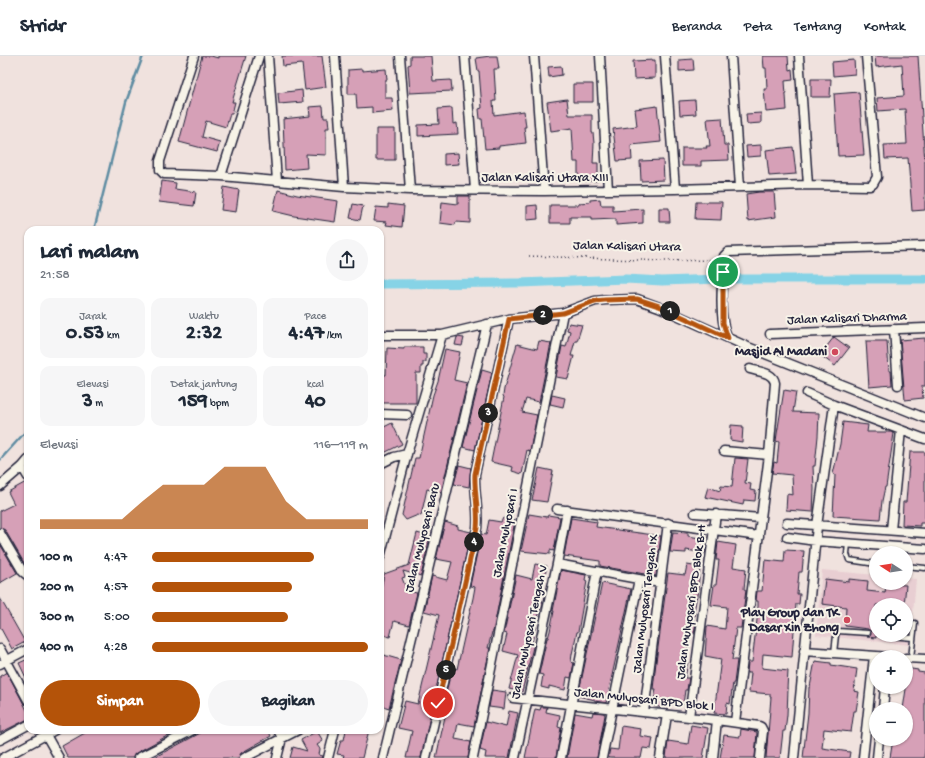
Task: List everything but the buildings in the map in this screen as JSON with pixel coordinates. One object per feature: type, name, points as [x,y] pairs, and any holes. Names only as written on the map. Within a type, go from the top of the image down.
[{"type":"street","name":"Jalan Kalisari Utara XIII","points":[[194,56],[162,152],[160,164],[161,172],[166,175],[221,176],[344,187],[410,190],[544,191],[808,185],[870,186],[876,182],[877,177],[866,56]]},
{"type":"street","points":[[221,176],[259,56]]},
{"type":"street","points":[[268,56],[277,181]]},
{"type":"street","points":[[335,56],[344,187]]},
{"type":"street","points":[[400,56],[410,190]]},
{"type":"street","points":[[466,56],[476,190]]},
{"type":"street","points":[[534,56],[544,191]]},
{"type":"street","points":[[600,56],[608,190]]},
{"type":"street","points":[[665,56],[675,189]]},
{"type":"street","points":[[731,56],[740,187]]},
{"type":"street","points":[[799,56],[808,185]]},
{"type":"street","points":[[728,338],[723,323],[722,294],[724,259],[726,254],[731,252],[925,246]]},
{"type":"street","points":[[384,335],[442,335],[509,319],[563,313],[595,301],[637,299],[659,306],[728,338],[925,418]]},
{"type":"street","name":"Jalan Mulyosari I","points":[[473,758],[563,313]]},
{"type":"street","points":[[426,758],[477,528],[478,508],[474,485],[475,474],[509,319]]},
{"type":"street","name":"Jalan Mulyosari Baru","points":[[383,758],[487,324]]},
{"type":"street","name":"Jalan Kalisari Dharma","points":[[770,334],[925,328]]},
{"type":"street","points":[[894,329],[898,385]]},
{"type":"street","points":[[384,542],[407,454],[442,335]]},
{"type":"street","points":[[735,722],[769,455],[775,383],[773,377],[750,369]]},
{"type":"street","points":[[806,393],[834,406],[925,439]]},
{"type":"street","points":[[794,758],[816,541],[816,526],[834,406]]},
{"type":"street","points":[[384,414],[407,415]]},
{"type":"street","points":[[891,530],[901,430]]},
{"type":"street","points":[[724,451],[769,455]]},
{"type":"street","points":[[384,462],[394,456],[407,454]]},
{"type":"street","points":[[0,486],[24,465]]},
{"type":"street","points":[[556,509],[759,536]]},
{"type":"street","name":"Jalan Mulyosari Tengah V","points":[[516,758],[567,510]]},
{"type":"street","points":[[695,513],[761,518]]},
{"type":"street","name":"Jalan Mulyosari BPD Blok B-H","points":[[688,717],[716,514]]},
{"type":"street","name":"Jalan Mulyosari Tengah IX","points":[[644,712],[668,523]]},
{"type":"street","points":[[787,523],[925,533]]},
{"type":"street","points":[[0,532],[24,573]]},
{"type":"street","points":[[787,538],[925,549]]},
{"type":"street","points":[[557,564],[660,583]]},
{"type":"street","points":[[561,758],[596,571]]},
{"type":"street","points":[[602,758],[639,579]]},
{"type":"street","points":[[0,649],[3,662],[24,694]]},
{"type":"street","points":[[3,662],[24,651]]},
{"type":"street","points":[[804,651],[869,656]]},
{"type":"street","points":[[913,658],[925,659]]},
{"type":"street","points":[[863,758],[870,694]]},
{"type":"street","name":"Jalan Mulyosari BPD Blok I","points":[[513,698],[735,722],[759,726],[763,731],[760,758]]},
{"type":"street","points":[[660,758],[667,715]]},
{"type":"street","points":[[713,758],[717,720]]},
{"type":"street","points":[[0,740],[24,727]]},
{"type":"street","points":[[138,758],[184,734]]},
{"type":"street","points":[[277,758],[282,738],[280,734]]},
{"type":"street","points":[[244,758],[290,734]]},
{"type":"street","points":[[328,758],[334,734]]},
{"type":"street","points":[[3,758],[46,735],[59,758]]},
{"type":"street","points":[[877,758],[878,746]]},
{"type":"lane","points":[[848,543],[847,554],[849,560],[869,563]]},
{"type":"lane","points":[[913,567],[925,568]]},
{"type":"lane","points":[[913,633],[915,623]]},
{"type":"lane","points":[[834,653],[836,634],[838,631],[868,633]]},
{"type":"path","name":"Jalan Kalisari Utara","points":[[529,256],[666,261],[724,259]]},
{"type":"shaded area","name":"Play Group dan TK Dasar Xin Zhong","points":[[822,570],[869,574],[869,590],[913,590],[913,579],[916,579],[913,612],[913,598],[869,598],[869,641],[816,635]]},
{"type":"shaded area","name":"Play Group dan TK Dasar Xin Zhong","points":[[882,642],[910,642],[910,645]]},
{"type":"waterway","points":[[95,226],[126,102],[143,56]]},
{"type":"waterway","points":[[384,284],[520,283],[626,279],[662,281],[719,279],[925,279]]},
{"type":"waterway","points":[[0,460],[24,433]]},
{"type":"place","name":"Masjid Al Madani","points":[[835,352]]},
{"type":"place","name":"Play Group dan TK Dasar Xin Zhong","points":[[847,620]]},
{"type":"route","points":[[438,703],[477,528],[478,508],[474,485],[475,474],[509,319],[563,313],[595,301],[637,299],[659,306],[728,338],[725,333],[723,323],[723,272]]}]
